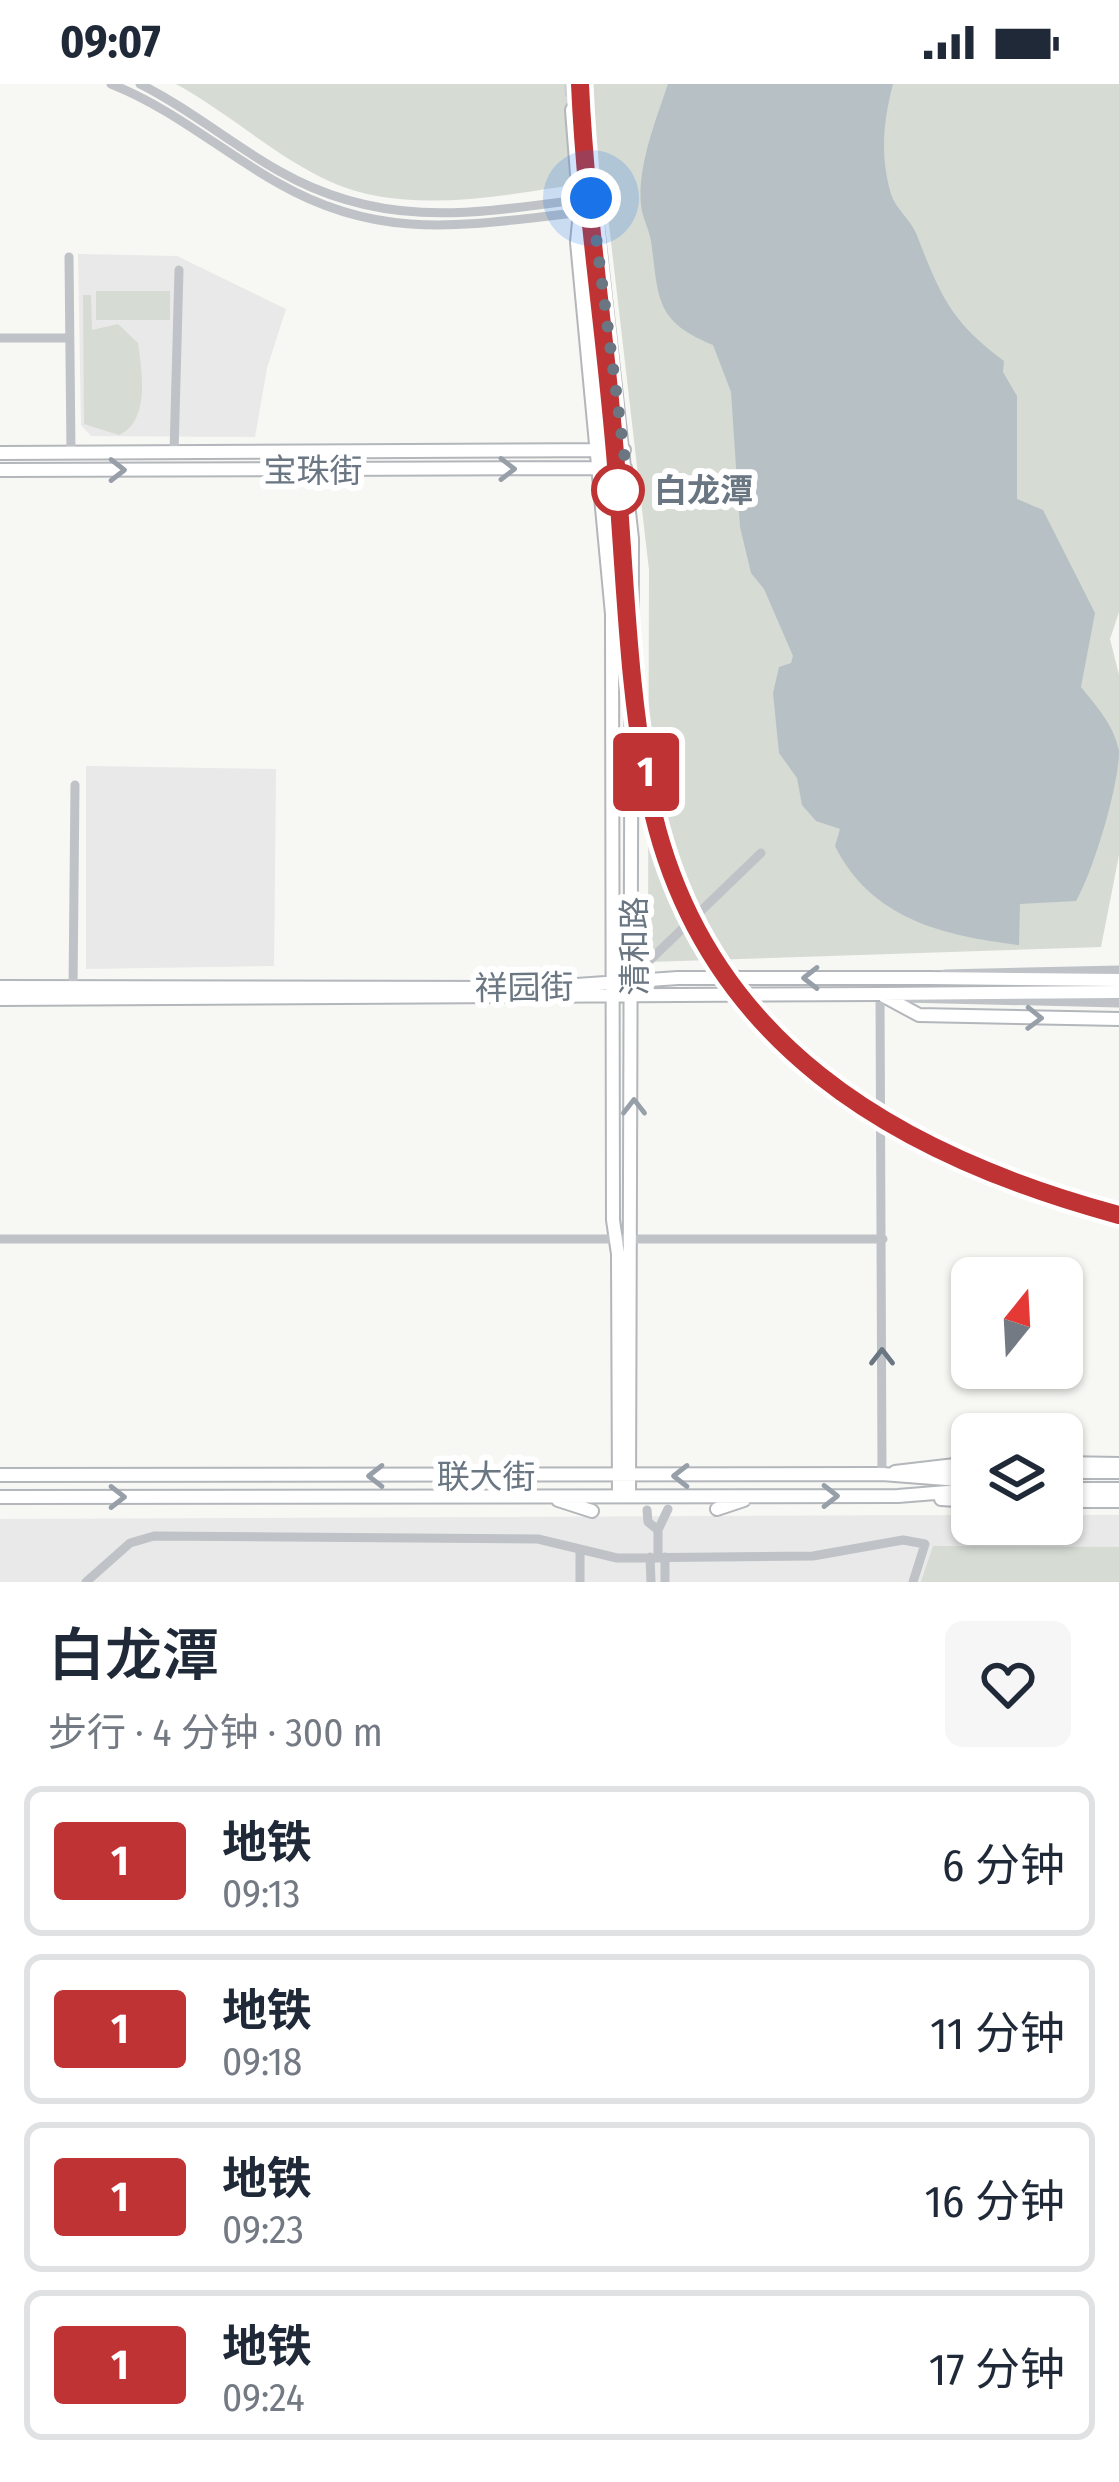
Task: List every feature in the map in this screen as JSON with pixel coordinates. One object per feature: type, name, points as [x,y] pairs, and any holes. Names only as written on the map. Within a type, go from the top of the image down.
[{"type":"main road","name":"清和路","points":[[578,110],[585,205],[577,242],[602,469],[612,614],[612,990],[623,1239],[624,1496]]},
{"type":"main road","name":"清和路","points":[[585,205],[600,239],[626,468],[634,614],[634,995],[623,1239]]},
{"type":"main road","name":"宝珠街","points":[[0,453],[623,450]]},
{"type":"main road","name":"宝珠街","points":[[0,470],[626,468]]},
{"type":"main road","name":"祥园街","points":[[612,990],[634,979],[678,978],[1119,980]]},
{"type":"main road","name":"祥园街","points":[[0,987],[74,994]]},
{"type":"main road","name":"祥园街","points":[[0,999],[74,994],[612,990],[634,995],[1119,992]]},
{"type":"main road","points":[[880,994],[905,1011],[950,1017],[1119,1019]]},
{"type":"main road","points":[[882,1474],[951,1469]]},
{"type":"main road","points":[[1083,1471],[1119,1477]]},
{"type":"main road","name":"联大街","points":[[0,1475],[882,1474],[951,1482]]},
{"type":"main road","points":[[1083,1482],[1119,1477]]},
{"type":"main road","name":"联大街","points":[[0,1497],[898,1496],[951,1488]]},
{"type":"main road","points":[[546,1496],[592,1510]]},
{"type":"main road","points":[[717,1509],[754,1496]]},
{"type":"main road","points":[[898,1496],[951,1500]]},
{"type":"main road","points":[[1083,1501],[1119,1501]]},
{"type":"street","points":[[111,84],[174,113],[279,184],[384,226],[437,226],[585,205]]},
{"type":"street","points":[[140,84],[207,120],[287,176],[359,207],[423,216],[585,205]]},
{"type":"street","points":[[69,257],[71,453]]},
{"type":"street","points":[[174,453],[179,270]]},
{"type":"street","points":[[0,338],[70,338]]},
{"type":"street","points":[[74,994],[75,785]]},
{"type":"street","points":[[648,962],[761,853]]},
{"type":"street","points":[[928,978],[950,972],[1119,970]]},
{"type":"street","points":[[882,1474],[880,994],[922,1001],[1119,1003]]},
{"type":"street","points":[[0,1239],[883,1239]]},
{"type":"street","points":[[647,1510],[648,1522],[658,1530]]},
{"type":"street","points":[[651,1582],[658,1557],[658,1530],[668,1510]]},
{"type":"street","points":[[86,1582],[130,1543],[154,1537],[538,1539],[617,1558],[847,1554],[903,1540],[926,1544],[913,1582]]},
{"type":"street","points":[[580,1550],[580,1582]]},
{"type":"street","points":[[658,1557],[665,1582]]},
{"type":"shaded area","points":[[176,84],[1119,84],[1119,612],[1110,639],[1119,675],[1119,855],[1101,947],[648,962],[649,570],[604,181],[431,201],[363,193],[311,172]]},
{"type":"shaded area","name":"白龙潭","points":[[668,84],[893,84],[884,139],[891,194],[958,319],[1004,361],[1003,372],[1017,396],[1017,499],[1043,510],[1095,613],[1081,687],[1109,725],[1119,751],[1104,828],[1076,901],[1020,904],[1019,945],[937,929],[912,920],[868,891],[835,846],[840,829],[816,821],[802,805],[797,778],[779,753],[773,693],[779,667],[791,663],[793,656],[764,589],[751,573],[740,527],[731,392],[713,345],[680,327],[663,305],[642,210],[645,160]]},
{"type":"shaded area","points":[[78,254],[177,256],[286,309],[267,368],[255,437],[91,436],[81,425]]},
{"type":"shaded area","points":[[96,291],[170,291],[170,320],[96,320]]},
{"type":"shaded area","points":[[83,295],[91,295],[92,330],[118,324],[138,343],[140,407],[136,419],[119,435],[84,424]]},
{"type":"shaded area","points":[[86,766],[276,769],[274,966],[86,969]]},
{"type":"shaded area","points":[[951,1515],[951,1545],[1083,1545],[1083,1515],[1119,1515],[1119,1582],[0,1582],[0,1519]]},
{"type":"shaded area","points":[[933,1546],[1119,1547],[1119,1582],[921,1582]]},
{"type":"tunnel","points":[[570,84],[572,110]]},
{"type":"tunnel","points":[[583,84],[584,110]]},
{"type":"metro line","name":"1","points":[[580,84],[583,158],[618,489],[631,685],[651,804],[687,910],[739,997],[771,1035],[856,1104],[956,1160],[1003,1180],[1119,1215]]},
{"type":"place","name":"白龙潭","points":[[618,490]]},
{"type":"route","points":[[591,198],[600,239],[626,468],[626,479],[618,490]]}]
